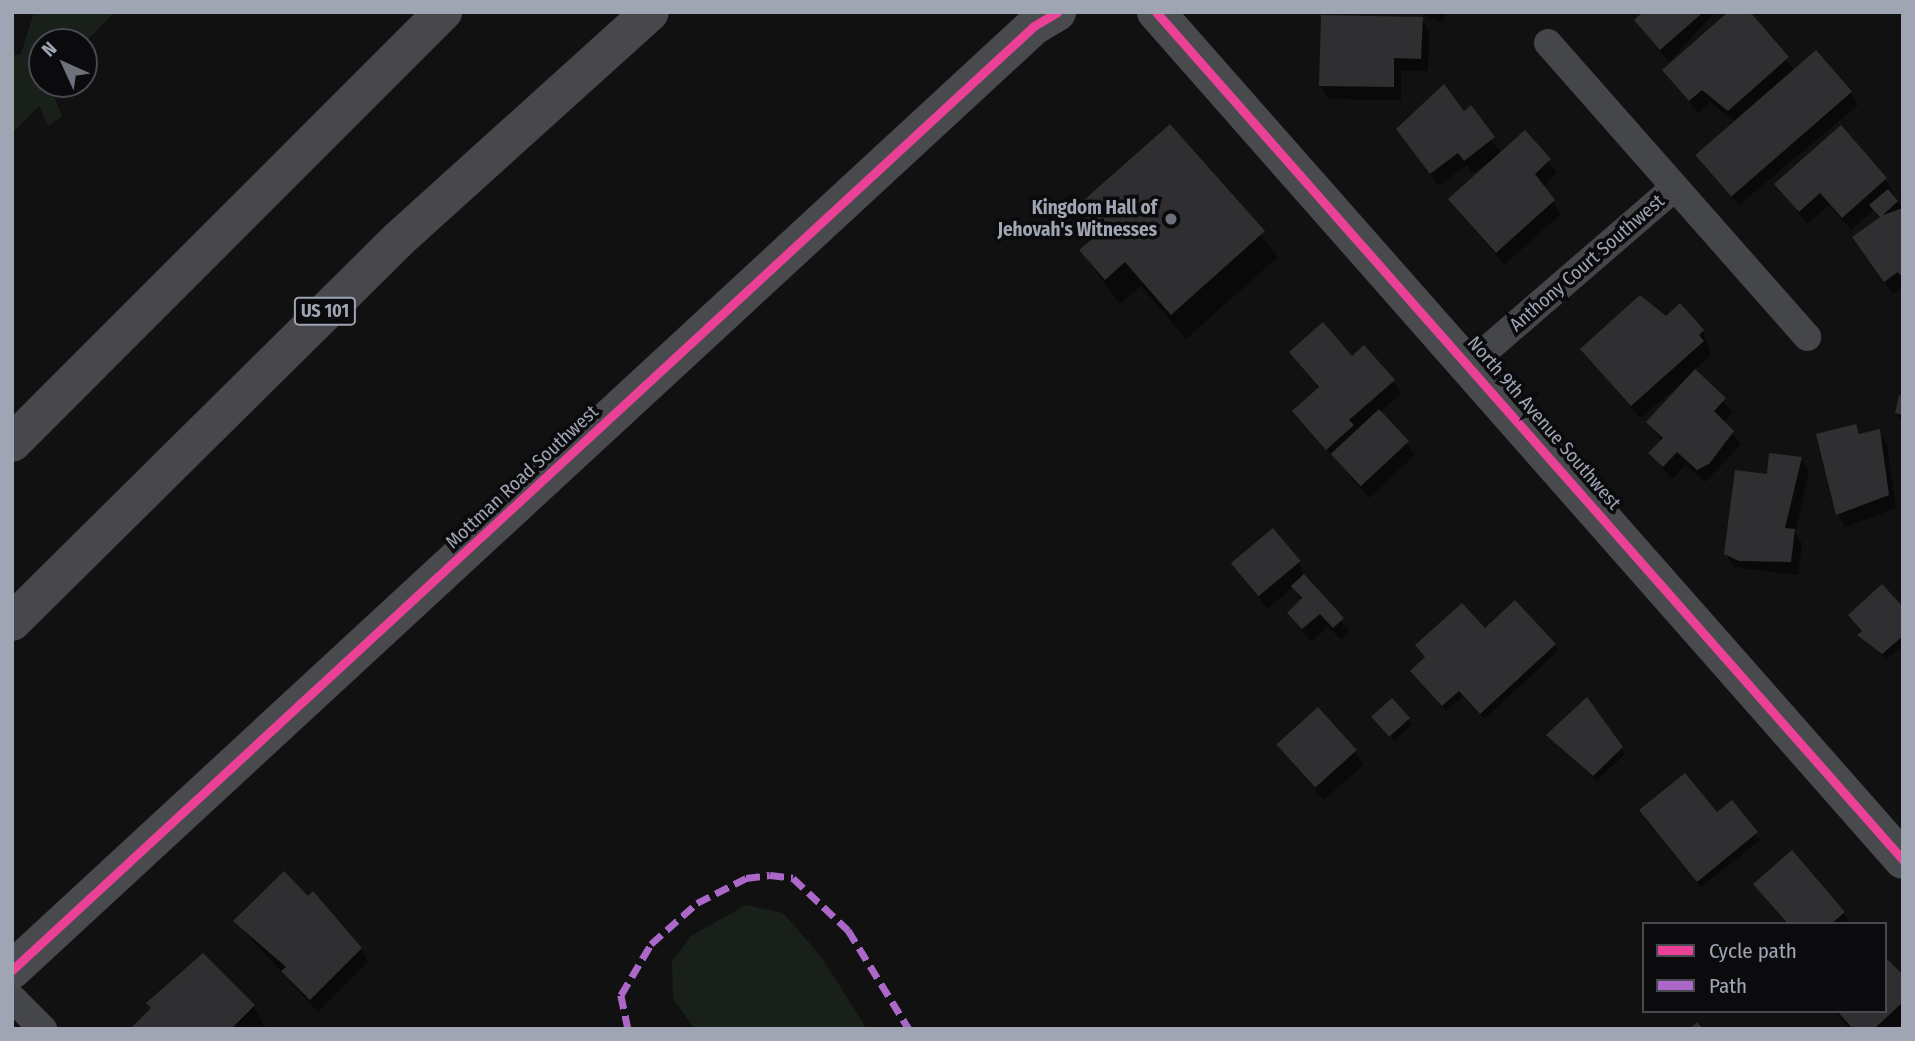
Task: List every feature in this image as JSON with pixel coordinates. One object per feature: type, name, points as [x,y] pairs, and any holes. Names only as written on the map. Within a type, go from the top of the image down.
[{"type":"highway","points":[[12,443],[443,12]]},
{"type":"highway","name":"US 101","points":[[12,622],[399,239],[650,12]]},
{"type":"street","name":"Mottman Road Southwest","points":[[12,970],[1024,35],[1057,12]]},
{"type":"street","name":"North 9th Avenue Southwest","points":[[1156,12],[1903,860]]},
{"type":"street","name":"Anthony Court Southwest","points":[[1548,43],[1807,337]]},
{"type":"street","name":"Anthony Court Southwest","points":[[1469,365],[1674,188]]},
{"type":"street","points":[[12,998],[43,1029]]},
{"type":"shaded area","points":[[34,12],[115,12],[98,29],[29,28]]},
{"type":"shaded area","points":[[28,31],[28,98],[55,98],[62,116],[48,126],[39,106],[12,133],[12,55],[21,54]]},
{"type":"shaded area","points":[[746,905],[783,913],[820,955],[867,1029],[695,1029],[673,999],[672,962],[691,936]]},
{"type":"building","points":[[1643,12],[1701,14],[1660,50],[1634,20]]},
{"type":"building","points":[[1728,12],[1750,12],[1789,57],[1728,111],[1702,90],[1689,101],[1662,70]]},
{"type":"building","points":[[1321,15],[1423,17],[1421,59],[1394,58],[1394,87],[1319,86]]},
{"type":"building","points":[[1816,50],[1852,92],[1731,196],[1695,155]]},
{"type":"building","points":[[1444,84],[1464,111],[1471,105],[1495,137],[1464,161],[1458,153],[1430,174],[1396,129]]},
{"type":"building","name":"Kingdom Hall of Jehovah's Witnesses","points":[[1170,124],[1265,231],[1171,315],[1125,262],[1105,280],[1079,250],[1099,233],[1076,207]]},
{"type":"building","points":[[1841,125],[1887,178],[1842,218],[1820,193],[1799,212],[1774,184]]},
{"type":"building","points":[[1525,130],[1551,159],[1535,174],[1555,200],[1496,253],[1448,199]]},
{"type":"building","points":[[1888,189],[1898,201],[1883,215],[1903,208],[1903,279],[1898,272],[1884,282],[1852,237],[1880,217],[1869,205]]},
{"type":"building","points":[[1640,295],[1666,316],[1680,303],[1704,330],[1699,335],[1704,341],[1631,406],[1580,349]]},
{"type":"building","points":[[1323,322],[1352,356],[1364,345],[1395,380],[1349,420],[1354,425],[1326,450],[1292,411],[1319,387],[1289,352]]},
{"type":"building","points":[[1695,369],[1726,398],[1714,411],[1734,431],[1709,464],[1697,470],[1677,452],[1663,467],[1648,453],[1663,438],[1646,422]]},
{"type":"building","points":[[1899,395],[1903,396],[1903,415],[1895,413]]},
{"type":"building","points":[[1379,409],[1409,441],[1361,486],[1331,454]]},
{"type":"building","points":[[1856,424],[1859,434],[1880,429],[1889,495],[1836,515],[1816,434]]},
{"type":"building","points":[[1769,453],[1802,457],[1785,528],[1795,529],[1791,562],[1739,561],[1724,554],[1735,470],[1767,474]]},
{"type":"building","points":[[1273,528],[1301,561],[1259,596],[1231,563]]},
{"type":"building","points":[[1304,574],[1344,618],[1333,628],[1320,614],[1302,629],[1287,613],[1302,598],[1291,586]]},
{"type":"building","points":[[1882,584],[1903,607],[1903,636],[1882,654],[1857,635],[1862,631],[1848,615]]},
{"type":"building","points":[[1515,600],[1556,644],[1480,714],[1459,691],[1442,706],[1410,671],[1425,657],[1415,645],[1462,603],[1485,628]]},
{"type":"building","points":[[1587,697],[1623,747],[1593,776],[1546,735]]},
{"type":"building","points":[[1392,698],[1410,718],[1389,737],[1371,717]]},
{"type":"building","points":[[1318,707],[1357,750],[1315,788],[1276,744]]},
{"type":"building","points":[[1685,773],[1717,812],[1732,800],[1758,832],[1697,882],[1639,810]]},
{"type":"building","points":[[1792,850],[1845,912],[1833,922],[1786,922],[1753,884]]},
{"type":"building","points":[[284,871],[308,896],[313,891],[362,948],[310,1000],[281,971],[286,967],[233,921]]},
{"type":"building","points":[[203,953],[255,1005],[231,1029],[130,1029],[151,1008],[146,1003]]},
{"type":"building","points":[[1887,959],[1903,975],[1903,1002],[1874,1029],[1853,1029],[1839,1013],[1887,1013]]},
{"type":"building","points":[[1697,1022],[1703,1029],[1689,1029]]},
{"type":"marked path","points":[[628,1029],[621,995],[651,944],[697,903],[746,878],[770,875],[793,878],[848,930],[909,1029]]},
{"type":"cycle path","points":[[12,970],[1034,26],[1057,12]]},
{"type":"cycle path","points":[[1156,12],[1903,860]]},
{"type":"place","name":"Kingdom Hall of Jehovah's Witnesses","points":[[1171,219]]}]
